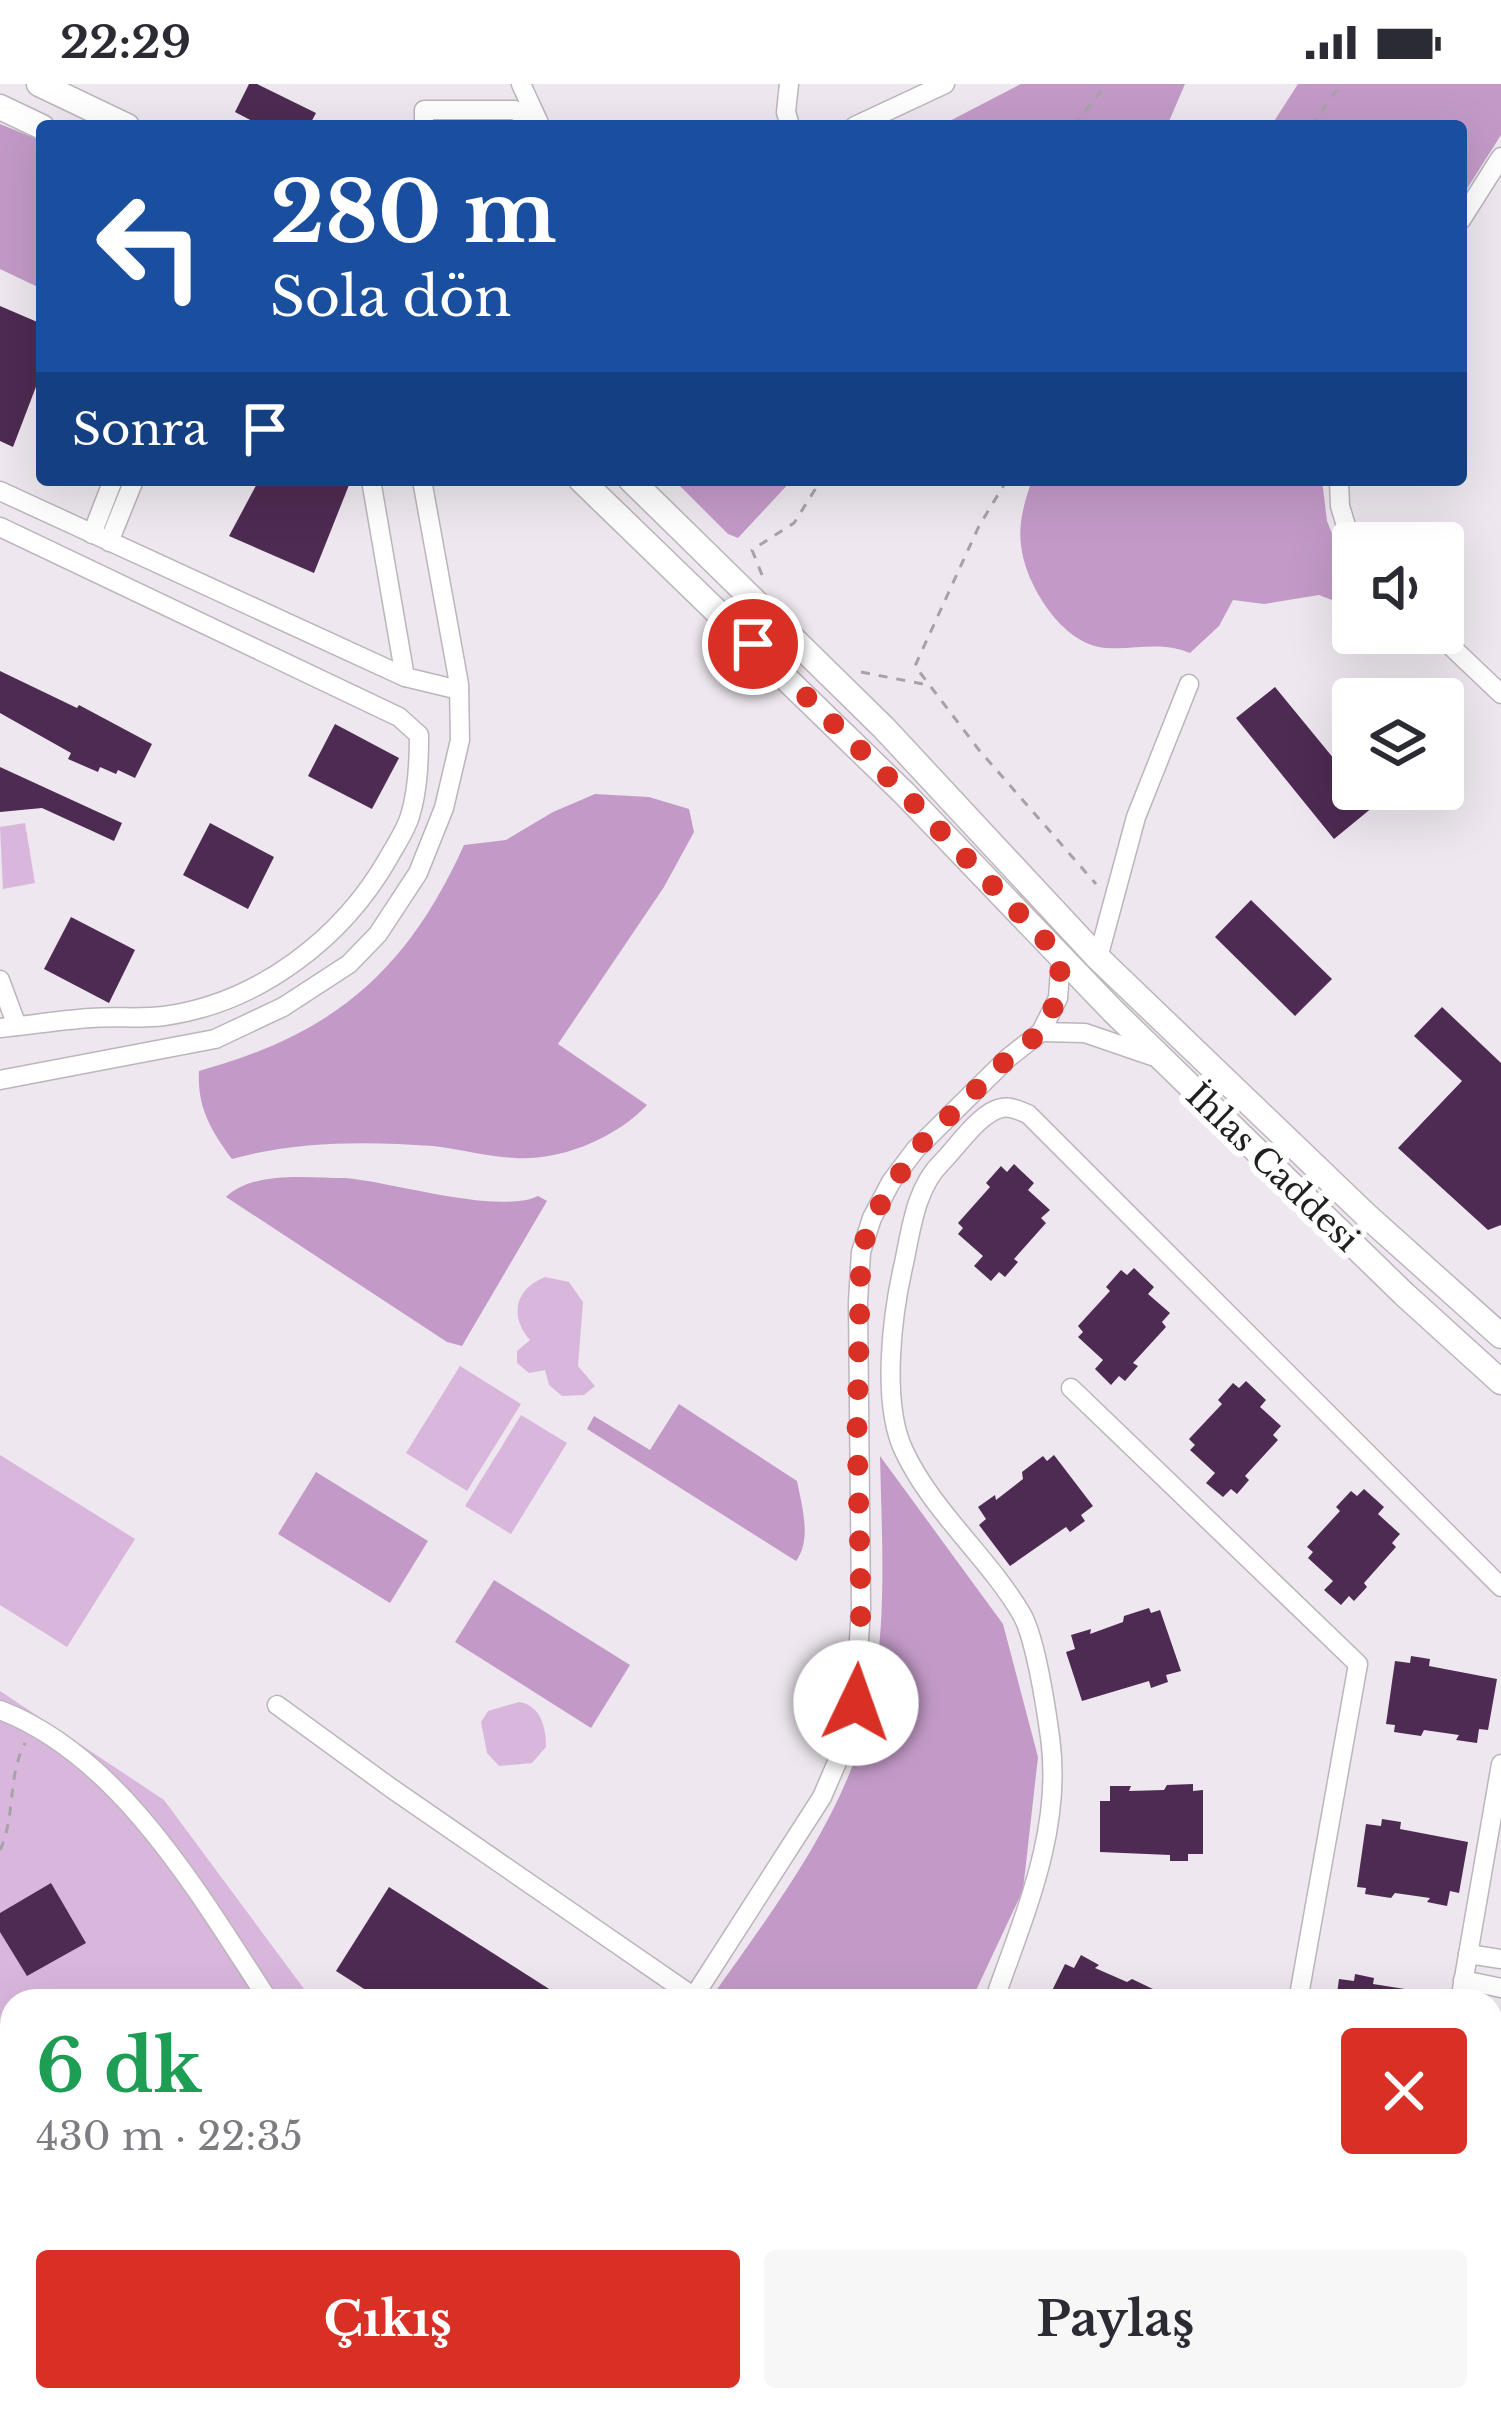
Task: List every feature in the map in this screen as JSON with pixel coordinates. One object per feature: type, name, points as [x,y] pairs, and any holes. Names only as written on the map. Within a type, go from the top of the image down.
[{"type":"main road","points":[[39,84],[114,120]]},
{"type":"main road","points":[[0,107],[36,124]]},
{"type":"main road","name":"İhlas Caddesi","points":[[587,486],[904,793],[1164,1060],[1501,1382]]},
{"type":"main road","name":"İhlas Caddesi","points":[[637,486],[884,728],[1098,958],[1366,1215],[1501,1336]]},
{"type":"street","points":[[521,84],[536,120]]},
{"type":"street","points":[[789,84],[790,120]]},
{"type":"street","points":[[868,120],[946,84]]},
{"type":"street","points":[[424,120],[424,110],[483,109],[515,110],[530,120]]},
{"type":"street","points":[[1467,211],[1501,158]]},
{"type":"street","points":[[100,538],[112,486]]},
{"type":"street","points":[[100,538],[130,486]]},
{"type":"street","points":[[372,486],[405,677]]},
{"type":"street","points":[[0,1080],[215,1039],[284,1006],[349,964],[378,934],[418,873],[444,808],[460,740],[459,690],[423,486]]},
{"type":"street","points":[[1339,486],[1345,522]]},
{"type":"street","points":[[0,491],[405,677],[459,690]]},
{"type":"street","points":[[0,527],[399,717],[419,735],[410,819],[378,875],[348,916],[308,953],[260,983],[205,1006],[164,1016],[93,1017],[9,1027],[0,980]]},
{"type":"street","points":[[1459,654],[1501,694]]},
{"type":"street","points":[[1098,958],[1136,817],[1189,684]]},
{"type":"street","points":[[698,1989],[822,1797],[848,1739],[856,1703],[861,1608],[858,1303],[861,1252],[872,1218],[915,1150],[1041,1032],[1058,998],[1056,952]]},
{"type":"street","points":[[1041,1032],[1085,1033],[1164,1060]]},
{"type":"street","points":[[998,1989],[1048,1839],[1050,1737],[1024,1617],[905,1454],[892,1418],[891,1383],[899,1282],[915,1211],[935,1168],[983,1119],[1006,1107],[1028,1114],[1501,1587]]},
{"type":"street","points":[[1071,1388],[1358,1664],[1300,1989]]},
{"type":"street","points":[[277,1705],[678,1989]]},
{"type":"street","points":[[0,1710],[35,1725],[112,1786],[164,1847],[261,1989]]},
{"type":"street","points":[[1462,1989],[1501,1764]]},
{"type":"street","points":[[1468,1954],[1501,1959]]},
{"type":"street","points":[[1463,1980],[1501,1988]]},
{"type":"path","points":[[1079,120],[1106,84]]},
{"type":"path","points":[[1316,120],[1341,84]]},
{"type":"path","points":[[767,589],[752,550],[794,523],[817,486]]},
{"type":"path","points":[[1003,486],[979,526],[915,666],[979,750],[1113,904]]},
{"type":"path","points":[[854,670],[930,686]]},
{"type":"path","points":[[0,1850],[9,1826],[15,1762],[35,1725]]},
{"type":"shaded area","points":[[1021,84],[1185,84],[1170,120],[952,120]]},
{"type":"shaded area","points":[[1298,84],[1501,84],[1501,135],[1467,189],[1467,120],[1275,120]]},
{"type":"shaded area","points":[[0,124],[36,139],[36,286],[0,269]]},
{"type":"shaded area","points":[[680,486],[786,486],[738,538],[728,534]]},
{"type":"shaded area","points":[[1030,486],[1323,486],[1332,534],[1332,600],[1319,595],[1264,604],[1233,600],[1219,626],[1190,653],[1169,647],[1106,648],[1075,636],[1049,610],[1030,577],[1020,528]]},
{"type":"shaded area","points":[[595,794],[649,797],[689,809],[694,832],[664,887],[558,1044],[647,1105],[604,1137],[551,1156],[515,1158],[433,1146],[357,1143],[281,1149],[232,1159],[207,1118],[199,1071],[289,1038],[361,991],[418,928],[464,845],[506,840]]},
{"type":"shaded area","points":[[25,823],[35,883],[3,889],[0,827]]},
{"type":"shaded area","points":[[345,1178],[472,1200],[520,1201],[538,1196],[547,1201],[462,1346],[447,1342],[226,1197],[267,1179]]},
{"type":"shaded area","points":[[545,1277],[569,1282],[583,1302],[578,1366],[595,1386],[584,1395],[562,1396],[549,1385],[545,1370],[529,1373],[517,1363],[517,1351],[530,1340],[519,1322],[518,1304],[527,1289]]},
{"type":"shaded area","points":[[460,1366],[521,1404],[467,1491],[406,1453]]},
{"type":"shaded area","points":[[679,1404],[797,1481],[805,1533],[796,1561],[587,1429],[594,1416],[650,1450]]},
{"type":"shaded area","points":[[521,1415],[567,1443],[511,1534],[465,1506]]},
{"type":"shaded area","points":[[0,1455],[135,1539],[67,1647],[0,1605]]},
{"type":"shaded area","points":[[880,1456],[1003,1624],[1038,1757],[1023,1890],[977,1989],[717,1989],[812,1848],[846,1782],[876,1677],[882,1566]]},
{"type":"shaded area","points":[[316,1472],[428,1541],[390,1603],[278,1534]]},
{"type":"shaded area","points":[[494,1580],[630,1665],[591,1728],[455,1642]]},
{"type":"shaded area","points":[[0,1691],[164,1800],[304,1989],[0,1989]]},
{"type":"shaded area","points":[[519,1702],[537,1713],[546,1747],[532,1763],[499,1766],[487,1753],[481,1722],[488,1711]]},
{"type":"building","points":[[249,84],[257,84],[316,113],[312,120],[250,120],[235,112]]},
{"type":"building","points":[[0,306],[36,321],[36,387],[13,447],[0,441]]},
{"type":"building","points":[[256,486],[349,486],[314,573],[229,536]]},
{"type":"building","points":[[0,671],[152,744],[135,778],[100,767],[98,772],[68,759],[71,753],[0,713]]},
{"type":"building","points":[[1275,687],[1332,756],[1332,810],[1369,810],[1334,839],[1236,718]]},
{"type":"building","points":[[335,724],[399,758],[372,809],[308,776]]},
{"type":"building","points":[[0,767],[122,823],[114,841],[42,808],[0,812]]},
{"type":"building","points":[[210,823],[274,857],[248,909],[183,875]]},
{"type":"building","points":[[1251,900],[1332,979],[1295,1016],[1215,937]]},
{"type":"building","points":[[71,917],[135,950],[109,1003],[44,969]]},
{"type":"building","points":[[1442,1007],[1501,1063],[1501,1225],[1488,1230],[1398,1148],[1462,1081],[1414,1036]]},
{"type":"building","points":[[1014,1164],[1034,1183],[1028,1190],[1050,1210],[1041,1218],[1046,1223],[1014,1259],[1018,1262],[1005,1277],[999,1272],[991,1281],[974,1266],[983,1256],[958,1234],[963,1228],[958,1223],[990,1187],[986,1183],[1001,1166],[1007,1172]]},
{"type":"building","points":[[1134,1268],[1154,1287],[1148,1294],[1170,1313],[1162,1322],[1166,1327],[1133,1363],[1138,1366],[1125,1381],[1119,1376],[1111,1385],[1095,1369],[1103,1360],[1078,1337],[1083,1332],[1078,1326],[1110,1291],[1106,1287],[1121,1270],[1127,1275]]},
{"type":"building","points":[[1246,1381],[1266,1400],[1260,1407],[1281,1426],[1273,1435],[1278,1440],[1245,1476],[1249,1480],[1237,1494],[1231,1489],[1223,1497],[1206,1483],[1215,1473],[1190,1450],[1195,1445],[1189,1439],[1222,1404],[1218,1400],[1233,1383],[1239,1388]]},
{"type":"building","points":[[1054,1455],[1093,1506],[1081,1515],[1085,1521],[1070,1532],[1066,1527],[1010,1566],[979,1525],[986,1519],[978,1507],[1023,1479],[1022,1472],[1043,1456],[1047,1461]]},
{"type":"building","points":[[1364,1489],[1384,1507],[1378,1514],[1400,1534],[1392,1543],[1396,1547],[1364,1583],[1367,1587],[1354,1601],[1349,1596],[1341,1605],[1324,1590],[1333,1581],[1308,1558],[1313,1552],[1307,1547],[1340,1511],[1336,1507],[1351,1491],[1357,1496]]},
{"type":"building","points":[[1149,1608],[1151,1613],[1160,1610],[1181,1671],[1166,1675],[1168,1682],[1151,1688],[1149,1681],[1082,1701],[1066,1652],[1075,1649],[1071,1635],[1091,1629],[1090,1634]]},
{"type":"building","points":[[1411,1656],[1430,1659],[1429,1666],[1497,1679],[1488,1730],[1479,1729],[1477,1743],[1424,1730],[1421,1736],[1394,1732],[1395,1725],[1386,1724],[1395,1661],[1410,1663]]},
{"type":"building","points":[[1193,1784],[1193,1791],[1203,1790],[1203,1854],[1188,1854],[1188,1861],[1170,1861],[1170,1855],[1100,1852],[1100,1801],[1110,1801],[1110,1786],[1131,1786],[1129,1791]]},
{"type":"building","points":[[1382,1819],[1401,1822],[1400,1829],[1468,1842],[1459,1893],[1450,1891],[1447,1906],[1427,1902],[1430,1898],[1365,1894],[1366,1888],[1357,1887],[1366,1824],[1381,1826]]},
{"type":"building","points":[[51,1883],[86,1943],[27,1976],[0,1932],[0,1913]]},
{"type":"building","points":[[389,1887],[549,1989],[364,1989],[336,1971]]},
{"type":"building","points":[[1081,1955],[1099,1965],[1095,1968],[1153,1989],[1053,1989],[1065,1964],[1074,1968]]},
{"type":"building","points":[[1355,1974],[1374,1978],[1373,1984],[1405,1989],[1338,1989],[1339,1979],[1354,1981]]},
{"type":"route","points":[[753,644],[1061,957],[1058,998],[1041,1032],[915,1150],[891,1182],[861,1252],[857,1430],[861,1608],[856,1703]]}]
